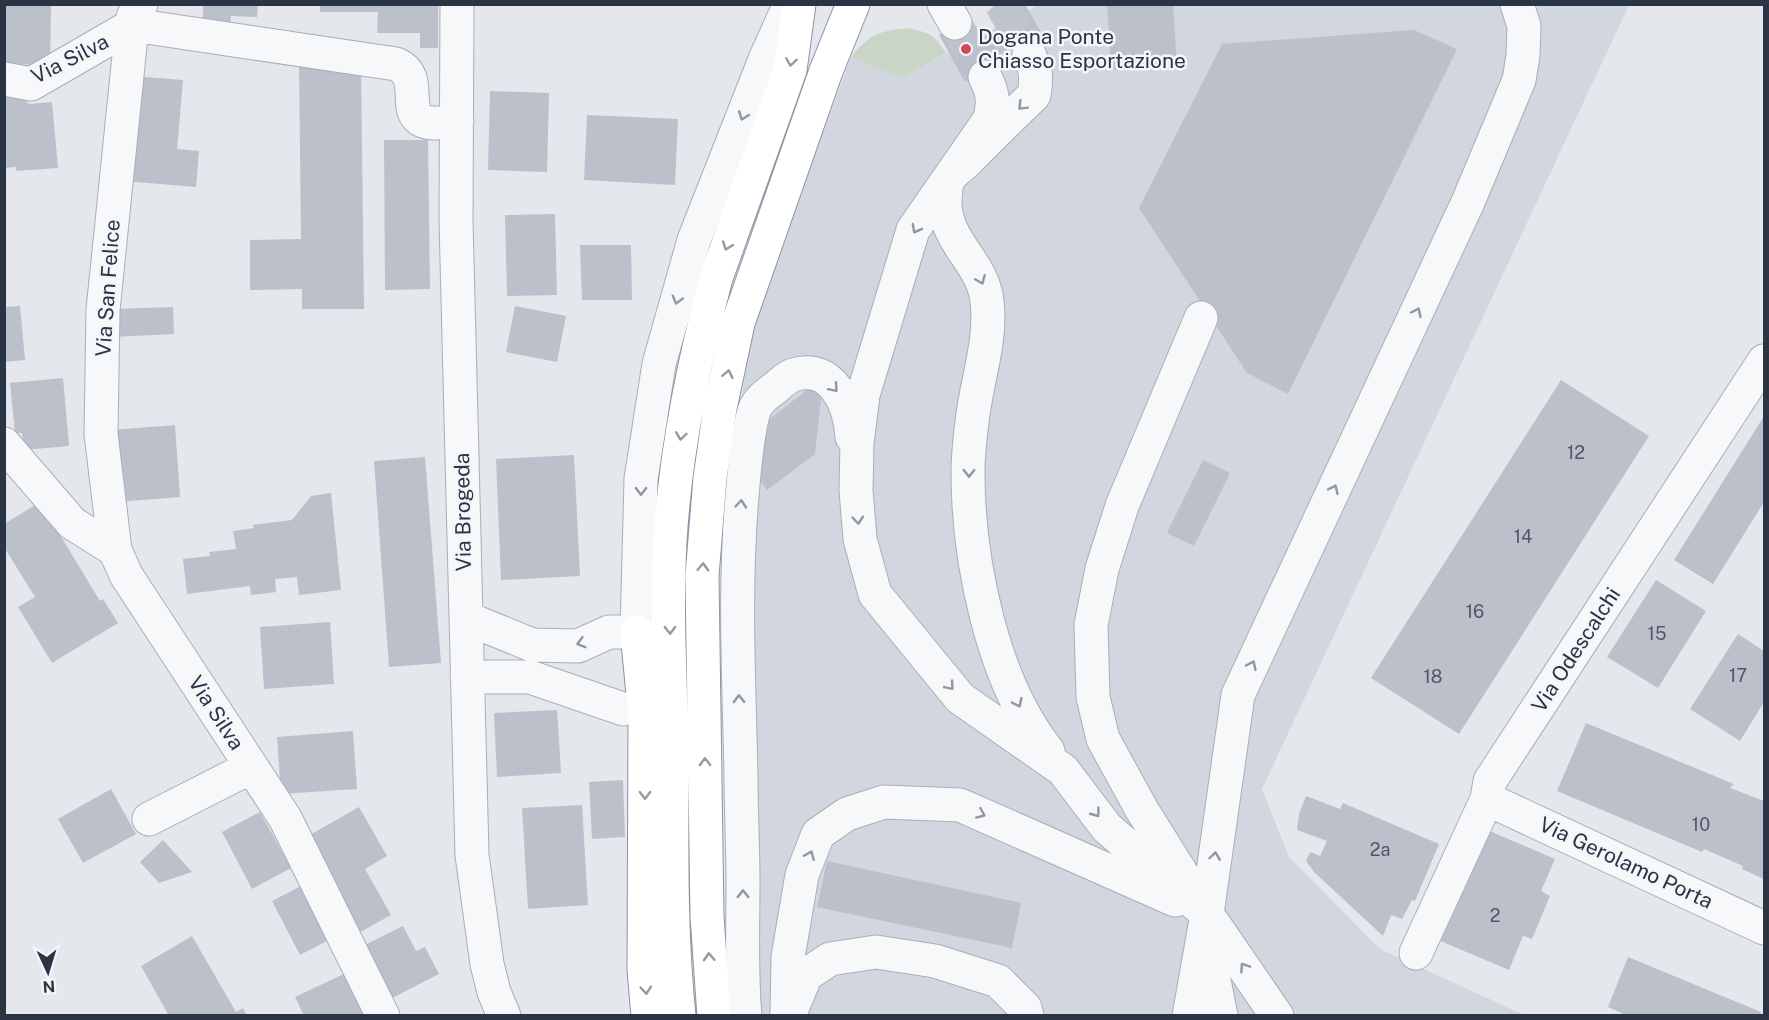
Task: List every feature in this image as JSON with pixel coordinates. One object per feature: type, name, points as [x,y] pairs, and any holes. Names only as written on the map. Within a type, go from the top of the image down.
[{"type":"highway","points":[[679,1016],[675,978],[673,910],[669,611],[670,543],[675,484],[685,406],[707,310],[716,278],[790,70],[799,4]]},
{"type":"highway","points":[[714,1016],[707,916],[702,576],[710,478],[720,408],[738,323],[826,71],[853,4]]},
{"type":"highway","points":[[637,632],[645,715],[644,970],[648,1016]]},
{"type":"street","name":"Via Brogeda","points":[[457,4],[456,220],[472,855],[487,964],[494,992],[504,1016]]},
{"type":"street","points":[[466,618],[532,645],[578,646],[609,632],[637,632],[641,479],[659,364],[694,240],[765,57],[790,4]]},
{"type":"street","points":[[1189,1016],[1207,914],[1238,695],[1468,202],[1519,81],[1524,26],[1517,4]]},
{"type":"street","points":[[136,16],[396,64],[402,66],[410,75],[414,112],[419,119],[427,123],[457,122]]},
{"type":"street","name":"Via Silva","points":[[4,79],[31,84],[136,16]]},
{"type":"street","name":"Via San Felice","points":[[116,550],[101,434],[103,310],[136,16]]},
{"type":"street","points":[[1029,54],[1037,78],[1034,95],[948,180],[945,206],[947,223],[955,241],[982,278],[988,309],[986,345],[972,418],[968,470],[970,519],[976,563],[997,651],[1010,686],[1028,722],[1107,828],[1207,914],[1209,955],[1221,1016]]},
{"type":"street","points":[[856,487],[857,443],[863,395],[913,230],[990,118],[994,102],[991,88],[985,77]]},
{"type":"street","points":[[1201,318],[1122,506],[1102,569],[1091,625],[1093,698],[1103,739],[1142,810],[1207,914],[1277,1016]]},
{"type":"street","name":"Via Odescalchi","points":[[1416,953],[1487,799],[1490,781],[1764,361]]},
{"type":"street","points":[[745,1016],[742,987],[743,881],[738,543],[744,474],[754,412],[765,397],[792,375],[806,373],[823,376],[833,384],[843,398],[851,428],[860,539],[875,594],[960,698],[1063,770]]},
{"type":"street","points":[[4,444],[72,523],[116,550]]},
{"type":"street","name":"Via Silva","points":[[116,550],[126,575],[285,818],[383,1016]]},
{"type":"street","points":[[467,677],[530,677],[623,710]]},
{"type":"street","points":[[148,819],[251,766]]},
{"type":"street","name":"Via Gerolamo Porta","points":[[1487,799],[1764,928]]},
{"type":"street","points":[[789,1016],[788,957],[802,875],[818,834],[847,814],[884,802],[960,805],[1207,914]]},
{"type":"street","points":[[789,1016],[806,975],[831,959],[876,952],[935,961],[998,981],[1025,1008],[1027,1016]]},
{"type":"shaded area","points":[[1035,5],[1629,5],[1262,789],[1289,857],[1380,949],[1524,1015],[737,1016],[725,511],[753,320],[851,57],[901,77]]},
{"type":"green space","points":[[909,28],[931,36],[946,53],[901,78],[851,57],[863,43],[876,35]]},
{"type":"building","points":[[203,4],[258,4],[257,17],[231,16],[230,24],[203,22]]},
{"type":"building","points":[[320,4],[438,4],[438,48],[420,48],[420,33],[377,33],[378,12],[320,12]]},
{"type":"building","points":[[998,4],[1025,4],[1045,40],[1017,56],[1012,47],[991,60],[994,66],[965,82],[939,35],[968,19],[979,39],[1000,27],[990,9]]},
{"type":"building","points":[[1107,4],[1173,4],[1177,66],[1111,70]]},
{"type":"building","points":[[4,5],[51,6],[50,65],[4,64]]},
{"type":"building","points":[[1414,30],[1457,49],[1288,394],[1247,373],[1139,208],[1222,44]]},
{"type":"building","points":[[361,62],[364,309],[302,309],[302,289],[250,290],[250,240],[301,239],[299,63]]},
{"type":"building","points":[[132,76],[183,80],[177,149],[199,151],[196,187],[123,181]]},
{"type":"building","points":[[490,91],[549,93],[547,172],[488,170]]},
{"type":"building","points":[[17,93],[29,104],[52,102],[58,168],[16,171],[16,167],[4,168],[4,94]]},
{"type":"building","points":[[587,115],[678,119],[675,185],[584,180]]},
{"type":"building","points":[[384,140],[428,140],[430,289],[385,290]]},
{"type":"building","points":[[555,214],[557,295],[507,296],[505,215]]},
{"type":"building","points":[[580,245],[631,245],[632,300],[582,300]]},
{"type":"building","points":[[20,306],[25,360],[4,362],[4,307]]},
{"type":"building","points":[[515,306],[566,316],[557,362],[506,352]]},
{"type":"building","points":[[173,307],[174,334],[113,337],[112,309]]},
{"type":"building","points":[[63,378],[69,446],[24,450],[22,433],[15,433],[10,383]]},
{"type":"building","points":[[1561,380],[1649,436],[1459,734],[1371,678]]},
{"type":"building","points":[[812,386],[821,399],[815,454],[767,490],[759,479],[766,422]]},
{"type":"building","points":[[1764,416],[1764,502],[1713,584],[1674,560]]},
{"type":"building","points":[[175,425],[180,497],[117,502],[112,430]]},
{"type":"building","points":[[574,455],[580,576],[501,580],[496,459]]},
{"type":"building","points":[[425,457],[441,663],[389,667],[374,461]]},
{"type":"building","points":[[1203,460],[1230,473],[1194,546],[1167,533]]},
{"type":"building","points":[[331,493],[341,590],[299,595],[297,577],[275,579],[276,592],[251,595],[250,586],[187,594],[183,559],[210,556],[209,552],[236,549],[233,531],[254,528],[253,525],[292,520],[311,496]]},
{"type":"building","points":[[40,502],[100,601],[103,599],[118,623],[52,663],[18,607],[35,597],[4,547],[4,524]]},
{"type":"building","points":[[1656,580],[1706,611],[1658,688],[1607,657]]},
{"type":"building","points":[[330,622],[334,684],[264,689],[260,627]]},
{"type":"building","points":[[1738,634],[1764,651],[1764,702],[1740,741],[1690,709]]},
{"type":"building","points":[[557,710],[561,773],[497,777],[494,713]]},
{"type":"building","points":[[1586,723],[1734,784],[1730,788],[1764,801],[1764,879],[1742,869],[1743,866],[1704,849],[1702,852],[1557,791]]},
{"type":"building","points":[[353,731],[357,789],[281,794],[277,737]]},
{"type":"building","points":[[623,780],[625,837],[592,839],[589,782]]},
{"type":"building","points":[[111,789],[136,834],[83,863],[58,819]]},
{"type":"building","points":[[1306,796],[1340,809],[1343,803],[1439,844],[1415,901],[1412,900],[1402,919],[1391,915],[1383,936],[1314,872],[1306,861],[1310,852],[1320,856],[1327,841],[1297,830],[1299,814]]},
{"type":"building","points":[[582,805],[588,905],[528,909],[522,808]]},
{"type":"building","points":[[359,807],[387,856],[365,869],[391,915],[355,935],[301,840]]},
{"type":"building","points":[[260,812],[291,868],[252,889],[222,832]]},
{"type":"building","points":[[1485,829],[1555,859],[1541,891],[1550,896],[1532,939],[1523,936],[1509,970],[1438,940]]},
{"type":"building","points":[[163,840],[192,872],[159,883],[140,862]]},
{"type":"building","points":[[827,861],[1021,903],[1012,948],[817,907]]},
{"type":"building","points":[[303,885],[331,939],[300,955],[272,901]]},
{"type":"building","points":[[403,926],[416,951],[425,947],[439,974],[390,999],[363,946]]},
{"type":"building","points":[[192,936],[236,1012],[243,1008],[247,1016],[169,1016],[141,966]]},
{"type":"building","points":[[1628,957],[1761,1012],[1760,1016],[1628,1016],[1608,1007]]},
{"type":"building","points":[[348,972],[370,1016],[304,1016],[295,997]]},
{"type":"tunnel","points":[[1001,4],[1029,54]]},
{"type":"tunnel","points":[[955,23],[985,77]]},
{"type":"place","name":"Dogana Ponte Chiasso Esportazione","points":[[966,49]]}]
